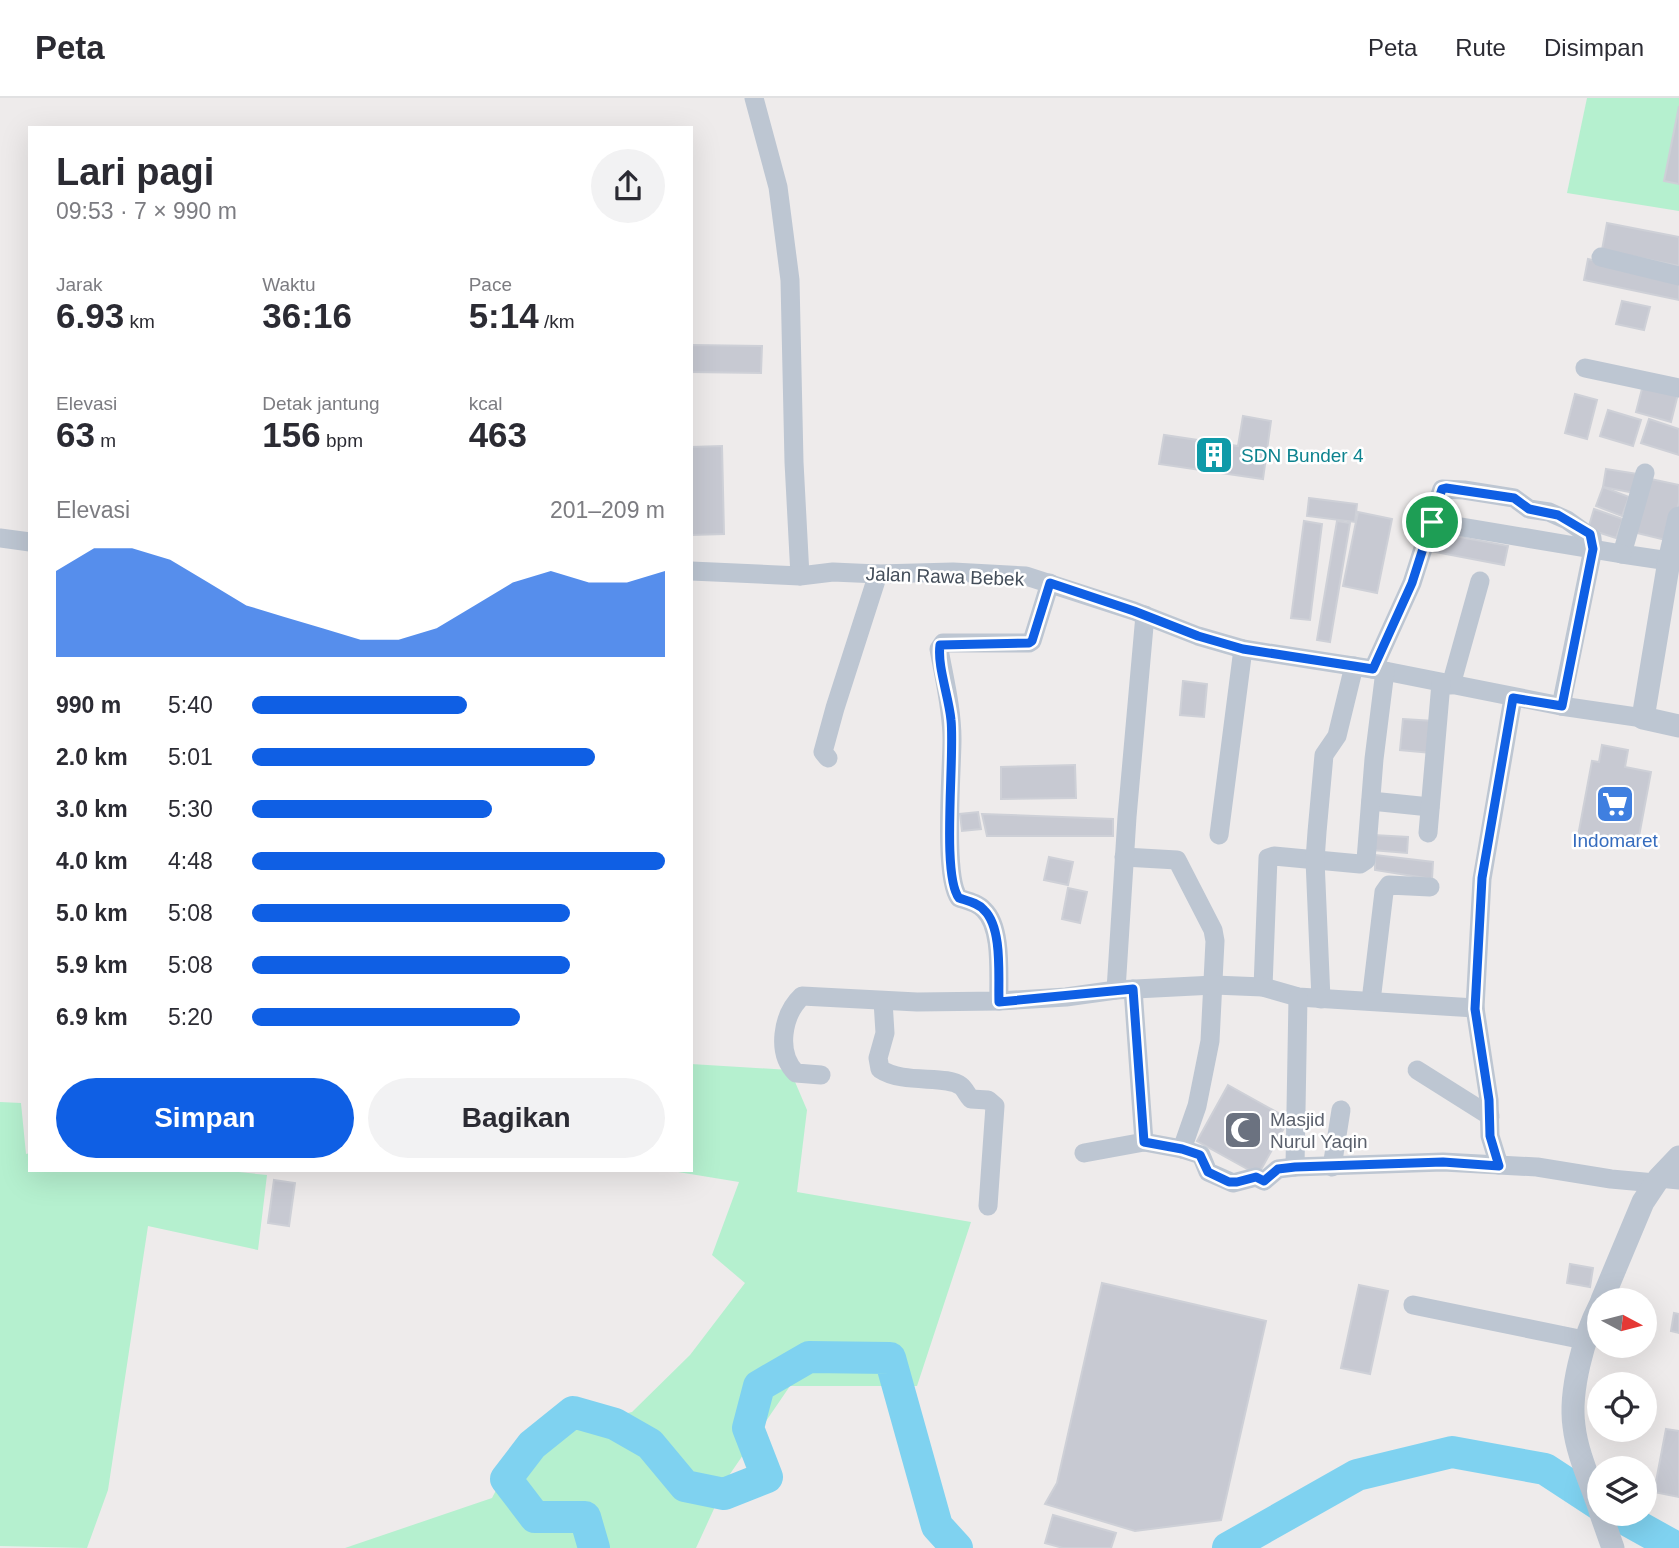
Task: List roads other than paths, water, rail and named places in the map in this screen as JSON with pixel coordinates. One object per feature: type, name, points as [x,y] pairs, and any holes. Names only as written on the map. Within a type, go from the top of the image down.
[{"type":"street","points":[[754,98],[778,187],[790,280],[794,462],[800,576]]},
{"type":"street","points":[[1601,257],[1679,276]]},
{"type":"street","points":[[1586,368],[1679,388]]},
{"type":"street","points":[[1622,554],[1645,474]]},
{"type":"street","points":[[1321,999],[1315,860],[1324,755],[1337,736],[1412,583],[1443,488],[1514,498],[1529,509],[1558,515],[1590,534],[1593,549],[1562,706]]},
{"type":"street","points":[[1679,518],[1669,561],[1643,718],[1679,726]]},
{"type":"street","points":[[1432,522],[1669,561]]},
{"type":"street","points":[[0,538],[28,542]]},
{"type":"street","name":"Jalan Rawa Bebek","points":[[693,571],[800,576],[833,572],[953,572],[1026,576],[1243,649],[1371,669],[1513,698],[1643,718]]},
{"type":"street","points":[[828,758],[824,752],[835,708],[878,574]]},
{"type":"street","points":[[1428,833],[1446,684],[1480,581]]},
{"type":"street","points":[[999,1002],[998,948],[993,926],[987,911],[959,898],[954,885],[950,841],[951,719],[939,649],[943,643],[1029,643],[1032,641],[1050,583]]},
{"type":"street","points":[[1144,1142],[1125,990],[1124,857],[1145,615]]},
{"type":"street","points":[[1219,835],[1243,649]]},
{"type":"street","points":[[1263,987],[1268,858],[1274,856],[1360,864],[1366,860],[1371,800],[1371,669]]},
{"type":"street","points":[[1499,1166],[1490,1136],[1490,1116],[1475,1009],[1482,878],[1513,698]]},
{"type":"street","points":[[1371,800],[1430,807]]},
{"type":"street","points":[[1124,857],[1177,860],[1213,930],[1213,1021],[1203,1082],[1182,1149]]},
{"type":"street","points":[[1371,1001],[1384,892],[1389,885],[1430,887]]},
{"type":"street","points":[[821,1074],[796,1073],[782,1051],[786,1024],[802,996],[883,1001],[999,1002],[1214,985],[1263,987],[1298,997],[1475,1009]]},
{"type":"street","points":[[1295,1167],[1298,997]]},
{"type":"street","points":[[883,1001],[885,1033],[878,1058],[880,1069],[912,1080],[957,1084],[971,1099],[988,1100],[995,1106],[988,1206]]},
{"type":"street","points":[[1417,1070],[1490,1116]]},
{"type":"street","points":[[1332,1167],[1341,1110]]},
{"type":"street","points":[[1084,1153],[1144,1142],[1182,1149],[1200,1155],[1208,1172],[1233,1183],[1256,1177],[1266,1181],[1278,1169],[1295,1167],[1443,1162],[1536,1167],[1611,1179],[1665,1180]]},
{"type":"street","points":[[1607,1288],[1643,1202],[1665,1180],[1679,1157]]},
{"type":"street","points":[[1413,1305],[1584,1340]]},
{"type":"street","points":[[1587,1333],[1577,1375],[1574,1426],[1587,1471]]},
{"type":"street","points":[[1605,1526],[1611,1544]]},
{"type":"waterway","points":[[594,1548],[585,1517],[535,1517],[506,1479],[532,1445],[573,1412],[615,1424],[650,1444],[685,1486],[724,1494],[767,1477],[748,1428],[759,1386],[809,1357],[890,1358],[937,1526],[957,1548]]},
{"type":"waterway","points":[[1228,1548],[1357,1475],[1452,1452],[1545,1469],[1587,1496]]},
{"type":"waterway","points":[[1638,1526],[1677,1548]]},
{"type":"place","name":"SDN Bunder 4","points":[[1214,455]]},
{"type":"place","name":"Indomaret","points":[[1615,804]]},
{"type":"place","name":"Masjid Nurul Yaqin","points":[[1243,1130]]}]
